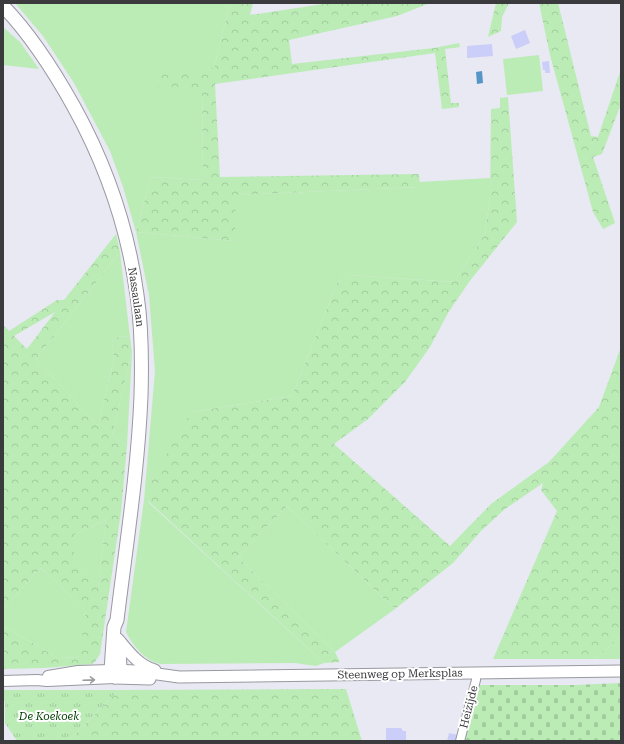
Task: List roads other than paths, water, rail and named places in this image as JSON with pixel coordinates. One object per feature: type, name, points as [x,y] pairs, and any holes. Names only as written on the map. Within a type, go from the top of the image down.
[{"type":"main road","name":"Nassaulaan","points":[[3,6],[46,60],[68,95],[89,136],[108,180],[120,214],[138,296],[141,347],[140,408],[135,472],[117,620],[118,639],[115,673]]},
{"type":"main road","name":"Nassaulaan","points":[[115,673],[111,655],[114,627],[117,620]]},
{"type":"main road","points":[[118,639],[147,668],[185,677]]},
{"type":"main road","points":[[115,673],[136,671],[185,677]]},
{"type":"main road","name":"Steenweg op Merksplas","points":[[185,677],[621,671]]},
{"type":"street","points":[[96,670],[111,655]]},
{"type":"street","points":[[36,680],[55,674],[96,670],[115,673]]},
{"type":"street","points":[[3,680],[47,681],[115,673]]},
{"type":"street","name":"Heizijde","points":[[460,741],[476,680],[476,673]]},
{"type":"water","points":[[482,71],[483,83],[477,84],[476,72]]},
{"type":"park label","name":"De Koekoek","points":[[49,716]]}]
